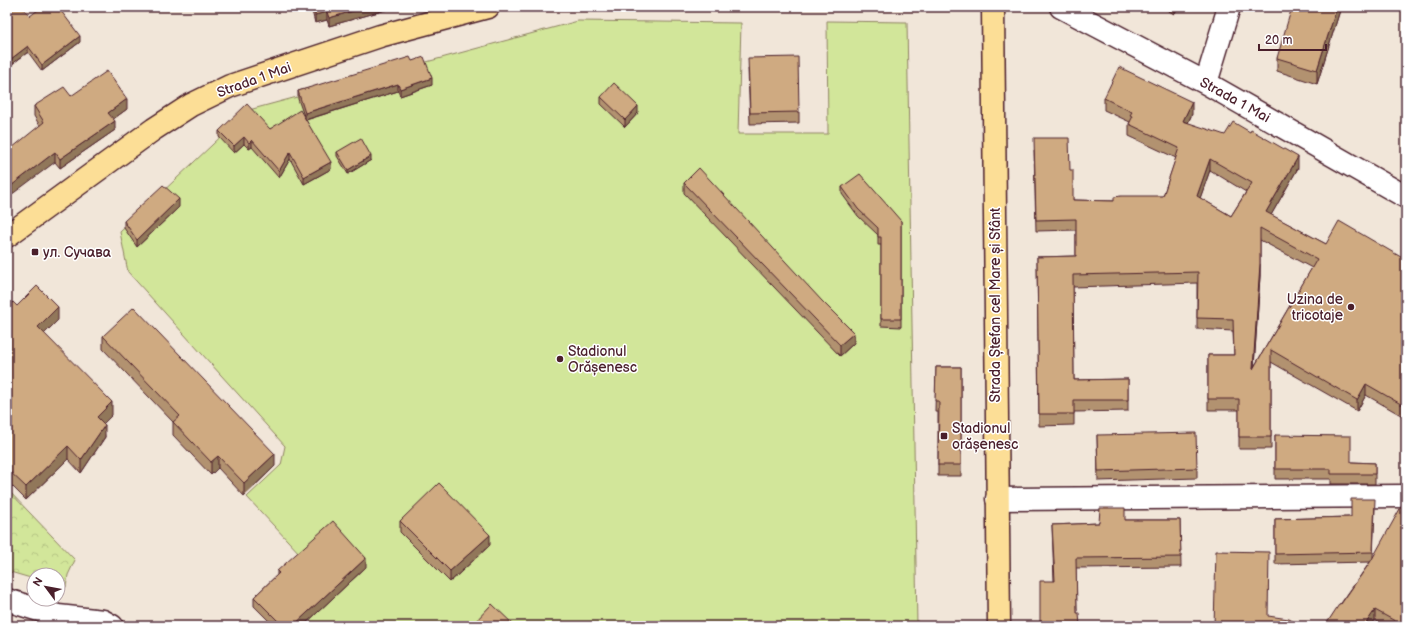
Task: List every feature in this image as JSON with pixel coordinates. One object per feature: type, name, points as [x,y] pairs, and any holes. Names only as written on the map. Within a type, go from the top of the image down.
[{"type":"main road","name":"Strada 1 Mai","points":[[7,236],[191,105],[230,86],[380,36],[488,7]]},
{"type":"main road","name":"Strada Ștefan cel Mare și Sfânt","points":[[993,7],[999,626]]},
{"type":"street","name":"Strada 1 Mai","points":[[1061,7],[1206,83],[1406,197]]},
{"type":"street","points":[[1206,83],[1229,7]]},
{"type":"street","points":[[997,499],[1406,496]]},
{"type":"street","points":[[7,600],[58,616],[103,621],[112,626]]},
{"type":"green space","name":"Stadionul Orășenesc","points":[[578,21],[741,23],[738,134],[828,134],[827,21],[907,22],[917,626],[315,626],[307,617],[301,555],[247,497],[281,465],[285,446],[128,272],[120,232],[249,110]]},
{"type":"green space","points":[[7,489],[75,560],[68,575],[66,587],[66,567],[26,567],[26,577],[7,571]]},
{"type":"building","points":[[7,7],[22,7],[30,16],[42,7],[58,7],[80,36],[42,65],[28,46],[7,62]]},
{"type":"building","points":[[313,7],[367,7],[329,18],[327,12],[315,15]]},
{"type":"building","points":[[1292,7],[1337,7],[1317,70],[1277,58]]},
{"type":"building","points":[[410,57],[412,61],[424,57],[432,78],[400,89],[398,84],[305,113],[298,91]]},
{"type":"building","points":[[798,57],[799,112],[750,113],[748,58]]},
{"type":"building","points":[[1119,67],[1192,102],[1183,121],[1225,135],[1233,122],[1250,132],[1251,130],[1298,157],[1266,212],[1326,244],[1339,221],[1406,260],[1406,407],[1366,384],[1357,400],[1271,350],[1271,437],[1239,437],[1239,399],[1208,399],[1208,355],[1234,355],[1233,319],[1197,318],[1198,272],[1073,275],[1074,380],[1128,379],[1128,400],[1074,400],[1074,414],[1039,414],[1037,257],[1076,256],[1076,219],[1036,220],[1034,138],[1069,138],[1070,170],[1073,170],[1073,200],[1114,201],[1114,197],[1121,196],[1163,196],[1179,148],[1129,124],[1133,116],[1130,115],[1132,112],[1104,98]],"holes":[[[1210,159],[1252,183],[1231,216],[1197,196]],[[1260,228],[1317,259],[1253,369],[1260,264]]]},
{"type":"building","points":[[107,71],[127,99],[108,113],[115,121],[60,159],[55,152],[7,189],[7,152],[44,122],[34,106],[64,87],[71,96]]},
{"type":"building","points":[[614,83],[638,106],[625,120],[601,97]]},
{"type":"building","points":[[247,104],[270,129],[300,110],[331,162],[304,177],[290,152],[279,171],[252,140],[249,143],[244,137],[234,146],[219,131]]},
{"type":"building","points":[[361,138],[371,156],[348,170],[337,152]]},
{"type":"building","points":[[699,168],[822,301],[854,333],[840,345],[684,183]]},
{"type":"building","points":[[860,174],[901,221],[901,319],[881,319],[881,237],[878,237],[878,228],[858,209],[842,187]]},
{"type":"building","points":[[163,185],[179,199],[137,240],[124,221]]},
{"type":"building","points":[[37,286],[58,307],[38,327],[112,402],[97,417],[105,425],[81,460],[68,446],[26,487],[7,469],[7,308],[13,302],[17,306]]},
{"type":"building","points":[[134,307],[275,454],[244,483],[218,456],[211,462],[173,422],[180,416],[103,336]]},
{"type":"building","points":[[936,367],[961,367],[961,465],[938,465],[939,401],[935,401]]},
{"type":"building","points":[[1196,433],[1197,468],[1098,471],[1097,435]]},
{"type":"building","points":[[1275,435],[1351,436],[1351,462],[1375,463],[1375,474],[1331,474],[1331,469],[1275,469]]},
{"type":"building","points":[[439,483],[490,535],[450,571],[400,521]]},
{"type":"building","points":[[1406,498],[1406,626],[1375,610],[1364,626],[1325,626],[1371,561]]},
{"type":"building","points":[[1351,499],[1375,499],[1373,552],[1275,554],[1275,519],[1351,517]]},
{"type":"building","points":[[1100,508],[1125,508],[1125,520],[1180,520],[1181,557],[1076,558],[1077,613],[1079,613],[1080,626],[1040,626],[1040,581],[1055,581],[1052,525],[1099,523]]},
{"type":"building","points":[[333,521],[366,558],[293,626],[283,626],[254,597],[279,573],[277,571]]},
{"type":"building","points":[[1216,551],[1269,552],[1268,616],[1289,619],[1301,626],[1214,626]]},
{"type":"building","points":[[492,604],[515,626],[477,626],[474,623]]},
{"type":"place","name":"ул. Сучава","points":[[35,252]]},
{"type":"place","name":"Uzina de tricotaje","points":[[1351,307]]},
{"type":"place","name":"Stadionul Orășenesc","points":[[560,359]]},
{"type":"place","name":"Stadionul orășenesc","points":[[944,436]]}]
